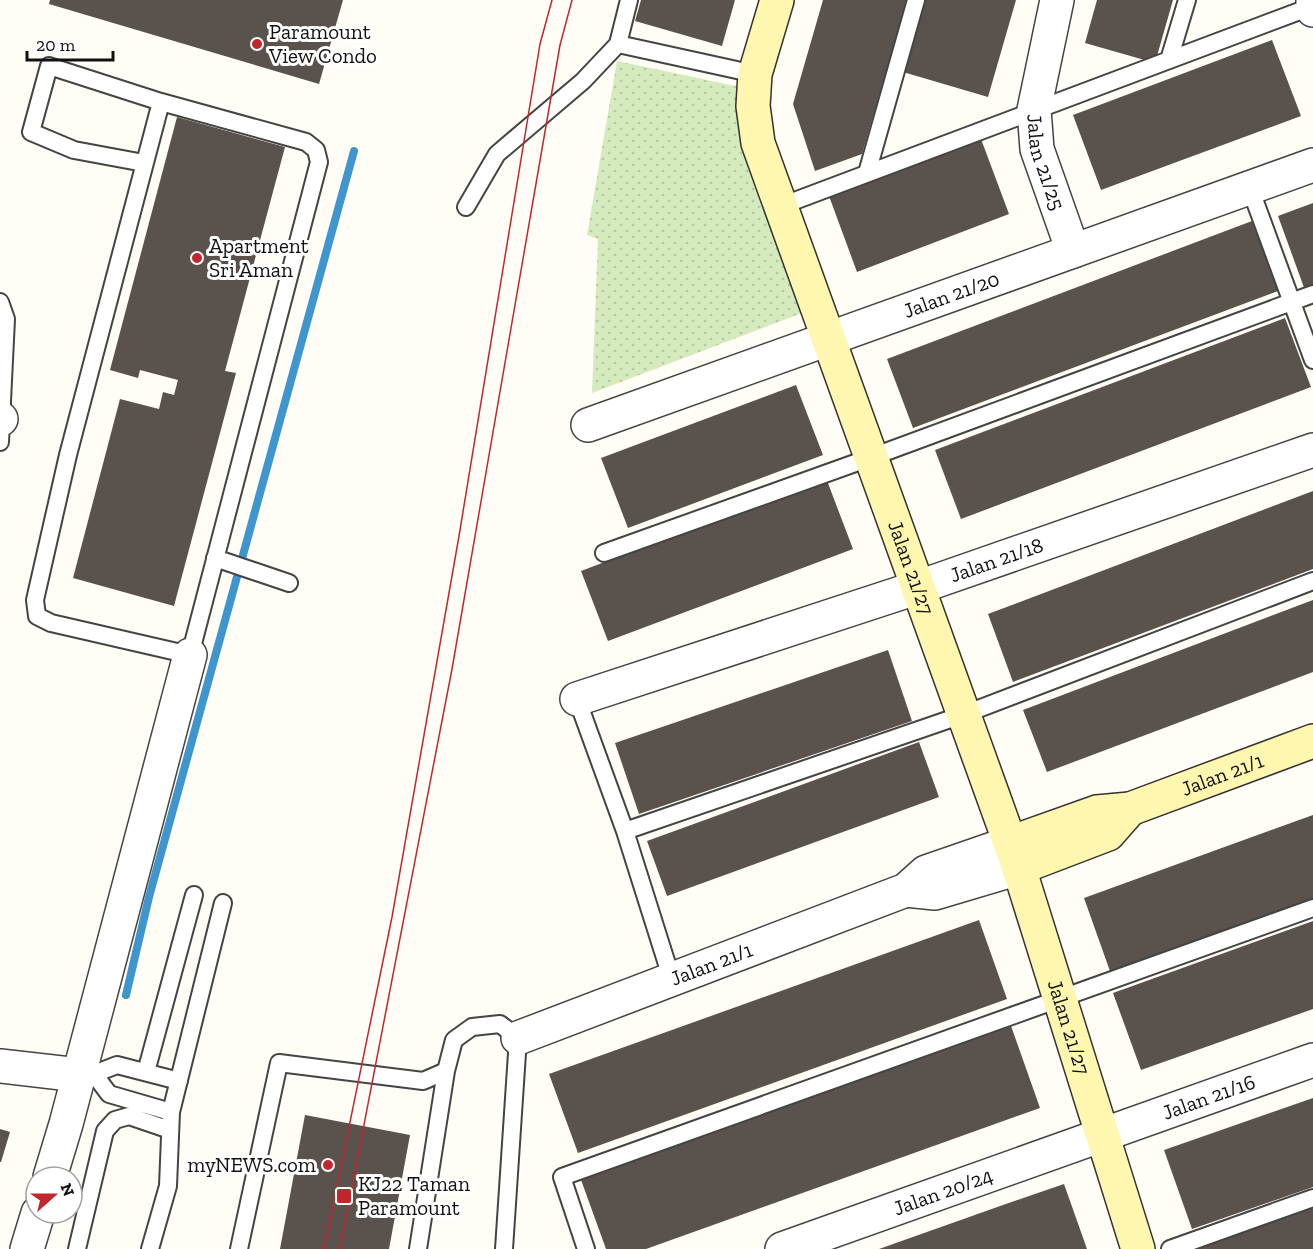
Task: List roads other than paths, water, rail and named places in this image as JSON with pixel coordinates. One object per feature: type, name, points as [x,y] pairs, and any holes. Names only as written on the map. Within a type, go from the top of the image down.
[{"type":"street","name":"Jalan 21/27","points":[[777,0],[755,74],[753,106],[758,143],[1014,855],[1138,1249]]},
{"type":"street","name":"Jalan 21/25","points":[[1057,0],[1035,110],[1037,150],[1073,251]]},
{"type":"street","name":"Jalan 21/20","points":[[588,425],[1313,165]]},
{"type":"street","name":"Jalan 21/18","points":[[577,699],[919,587],[1313,450]]},
{"type":"street","points":[[54,1165],[86,1074],[190,655]]},
{"type":"street","name":"Jalan 21/1","points":[[518,1038],[906,890],[926,872],[1014,855],[1097,812],[1130,809],[1313,741]]},
{"type":"street","name":"Jalan 21/16","points":[[1103,1135],[1313,1060]]},
{"type":"street","points":[[0,1066],[86,1074]]},
{"type":"street","name":"Jalan 20/24","points":[[782,1249],[1103,1135]]},
{"type":"street","points":[[27,1249],[34,1225]]},
{"type":"lane","points":[[466,207],[497,154],[583,81],[618,44],[629,0]]},
{"type":"lane","points":[[867,173],[916,0]]},
{"type":"lane","points":[[1169,60],[1187,0]]},
{"type":"lane","points":[[781,206],[1313,6]]},
{"type":"lane","points":[[618,44],[755,74]]},
{"type":"lane","points":[[144,163],[74,150],[31,132],[49,66],[161,102],[306,142],[316,150],[319,162],[190,655],[51,623],[37,616],[35,600],[68,455],[161,102]]},
{"type":"lane","points":[[1250,188],[1313,360]]},
{"type":"lane","points":[[604,553],[1313,294]]},
{"type":"lane","points":[[0,302],[6,320],[0,426]]},
{"type":"lane","points":[[215,558],[289,583]]},
{"type":"lane","points":[[625,831],[965,714],[1313,581]]},
{"type":"lane","points":[[577,699],[625,831],[672,980]]},
{"type":"lane","points":[[146,1072],[194,895]]},
{"type":"lane","points":[[150,1249],[168,1186],[171,1112],[224,903]]},
{"type":"lane","points":[[586,1249],[562,1178],[1313,908]]},
{"type":"lane","points":[[418,1249],[446,1071],[454,1040],[472,1027],[500,1024],[518,1038],[504,1249]]},
{"type":"lane","points":[[239,1249],[279,1063],[423,1081],[446,1071]]},
{"type":"lane","points":[[86,1074],[117,1065],[179,1081]]},
{"type":"lane","points":[[86,1074],[109,1094],[171,1112]]},
{"type":"lane","points":[[77,1249],[105,1131],[115,1120],[129,1116],[170,1130]]},
{"type":"lane","points":[[1170,1249],[1313,1198]]},
{"type":"waterway","points":[[126,995],[149,897],[354,151]]},
{"type":"tram line","points":[[324,1249],[392,917],[459,536],[540,44],[552,0]]},
{"type":"tram line","points":[[340,1249],[452,669],[560,45],[572,0]]},
{"type":"place","name":"Paramount View Condo","points":[[257,44]]},
{"type":"place","name":"Apartment Sri Aman","points":[[197,258]]},
{"type":"place","name":"myNEWS.com","points":[[328,1165]]},
{"type":"place","name":"KJ22 Taman Paramount","points":[[344,1196]]}]
